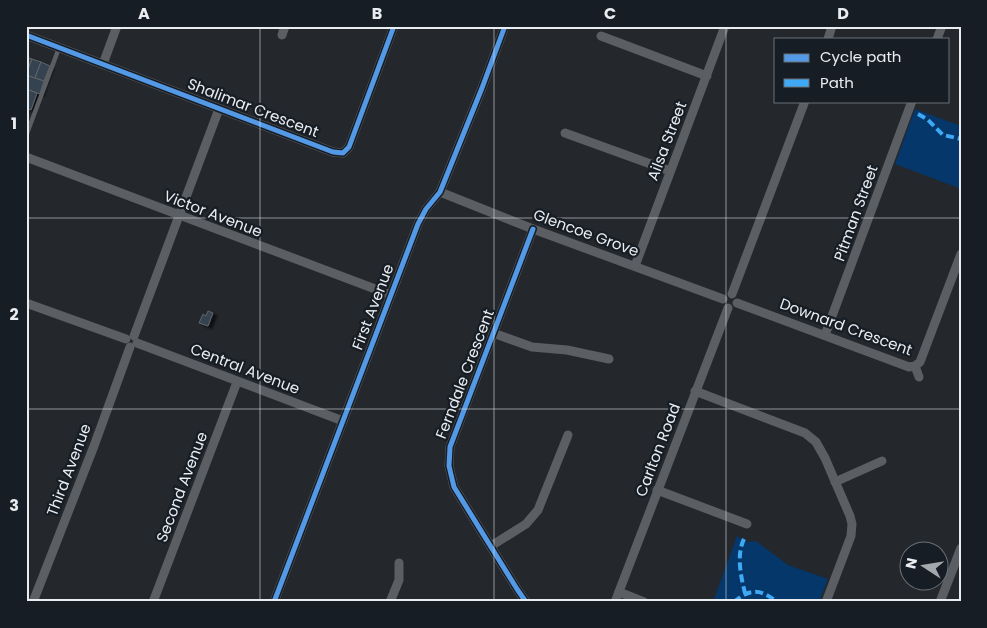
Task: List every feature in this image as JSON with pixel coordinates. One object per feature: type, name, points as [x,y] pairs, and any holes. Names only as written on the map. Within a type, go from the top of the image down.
[{"type":"street","points":[[103,64],[117,26]]},
{"type":"street","points":[[282,35],[285,26]]},
{"type":"street","name":"Shalimar Crescent","points":[[26,35],[333,152],[343,153],[349,147],[394,26]]},
{"type":"street","name":"First Avenue","points":[[274,602],[418,224],[426,209],[440,192],[482,88],[504,26]]},
{"type":"street","name":"Ailsa Street","points":[[635,266],[726,26]]},
{"type":"street","points":[[828,38],[832,26]]},
{"type":"street","points":[[937,38],[942,26]]},
{"type":"street","points":[[601,36],[706,76]]},
{"type":"street","points":[[732,294],[806,102]]},
{"type":"street","name":"Pitman Street","points":[[825,335],[912,102]]},
{"type":"street","name":"Third Avenue","points":[[33,602],[94,446],[218,109]]},
{"type":"street","points":[[565,133],[670,171]]},
{"type":"street","name":"Victor Avenue","points":[[26,157],[391,295]]},
{"type":"street","name":"Glencoe Grove","points":[[440,192],[533,229],[723,299]]},
{"type":"street","name":"Ferndale Crescent","points":[[526,602],[454,487],[448,466],[448,457],[450,447],[533,229]]},
{"type":"street","name":"Downard Crescent","points":[[737,303],[909,367],[915,366],[920,362],[961,254]]},
{"type":"street","points":[[732,294],[737,298],[737,303],[732,308],[728,308],[723,303],[723,299],[726,295],[732,294]]},
{"type":"street","name":"Central Avenue","points":[[26,302],[343,421]]},
{"type":"street","name":"Carlton Road","points":[[615,602],[728,308]]},
{"type":"street","points":[[493,334],[532,347],[567,350],[609,359]]},
{"type":"street","points":[[915,366],[919,377]]},
{"type":"street","name":"Second Avenue","points":[[153,602],[237,382]]},
{"type":"street","points":[[696,391],[805,433],[816,442],[836,482],[852,524],[851,536],[826,602]]},
{"type":"street","points":[[491,546],[526,524],[538,510],[568,435]]},
{"type":"street","points":[[836,482],[882,461]]},
{"type":"street","points":[[658,490],[747,524]]},
{"type":"street","points":[[944,600],[961,548]]},
{"type":"street","points":[[390,602],[399,580],[398,563]]},
{"type":"street","points":[[619,592],[644,602]]},
{"type":"lane","points":[[26,136],[59,48]]},
{"type":"shaded area","points":[[915,109],[961,126],[961,189],[895,164]]},
{"type":"shaded area","points":[[737,536],[747,542],[756,541],[788,565],[828,579],[819,602],[713,602]]},
{"type":"building","points":[[26,57],[32,59],[29,67],[26,66]]},
{"type":"building","points":[[32,59],[41,62],[35,78],[26,75]]},
{"type":"building","points":[[41,62],[50,66],[44,81],[35,78]]},
{"type":"building","points":[[26,75],[44,81],[40,94],[26,89]]},
{"type":"building","points":[[26,89],[37,93],[31,110],[26,108]]},
{"type":"building","points":[[208,311],[213,313],[208,326],[199,323],[203,314],[206,316]]},
{"type":"marked path","points":[[918,114],[927,119],[943,135],[961,139]]},
{"type":"marked path","points":[[744,539],[740,559],[745,593]]},
{"type":"marked path","points":[[734,602],[750,592],[761,593],[777,602]]},
{"type":"cycle path","points":[[26,35],[333,152],[343,153],[349,147],[394,26]]},
{"type":"cycle path","points":[[274,602],[418,224],[426,209],[440,192],[505,26]]},
{"type":"cycle path","points":[[526,602],[454,487],[449,466],[450,447],[533,229]]}]
